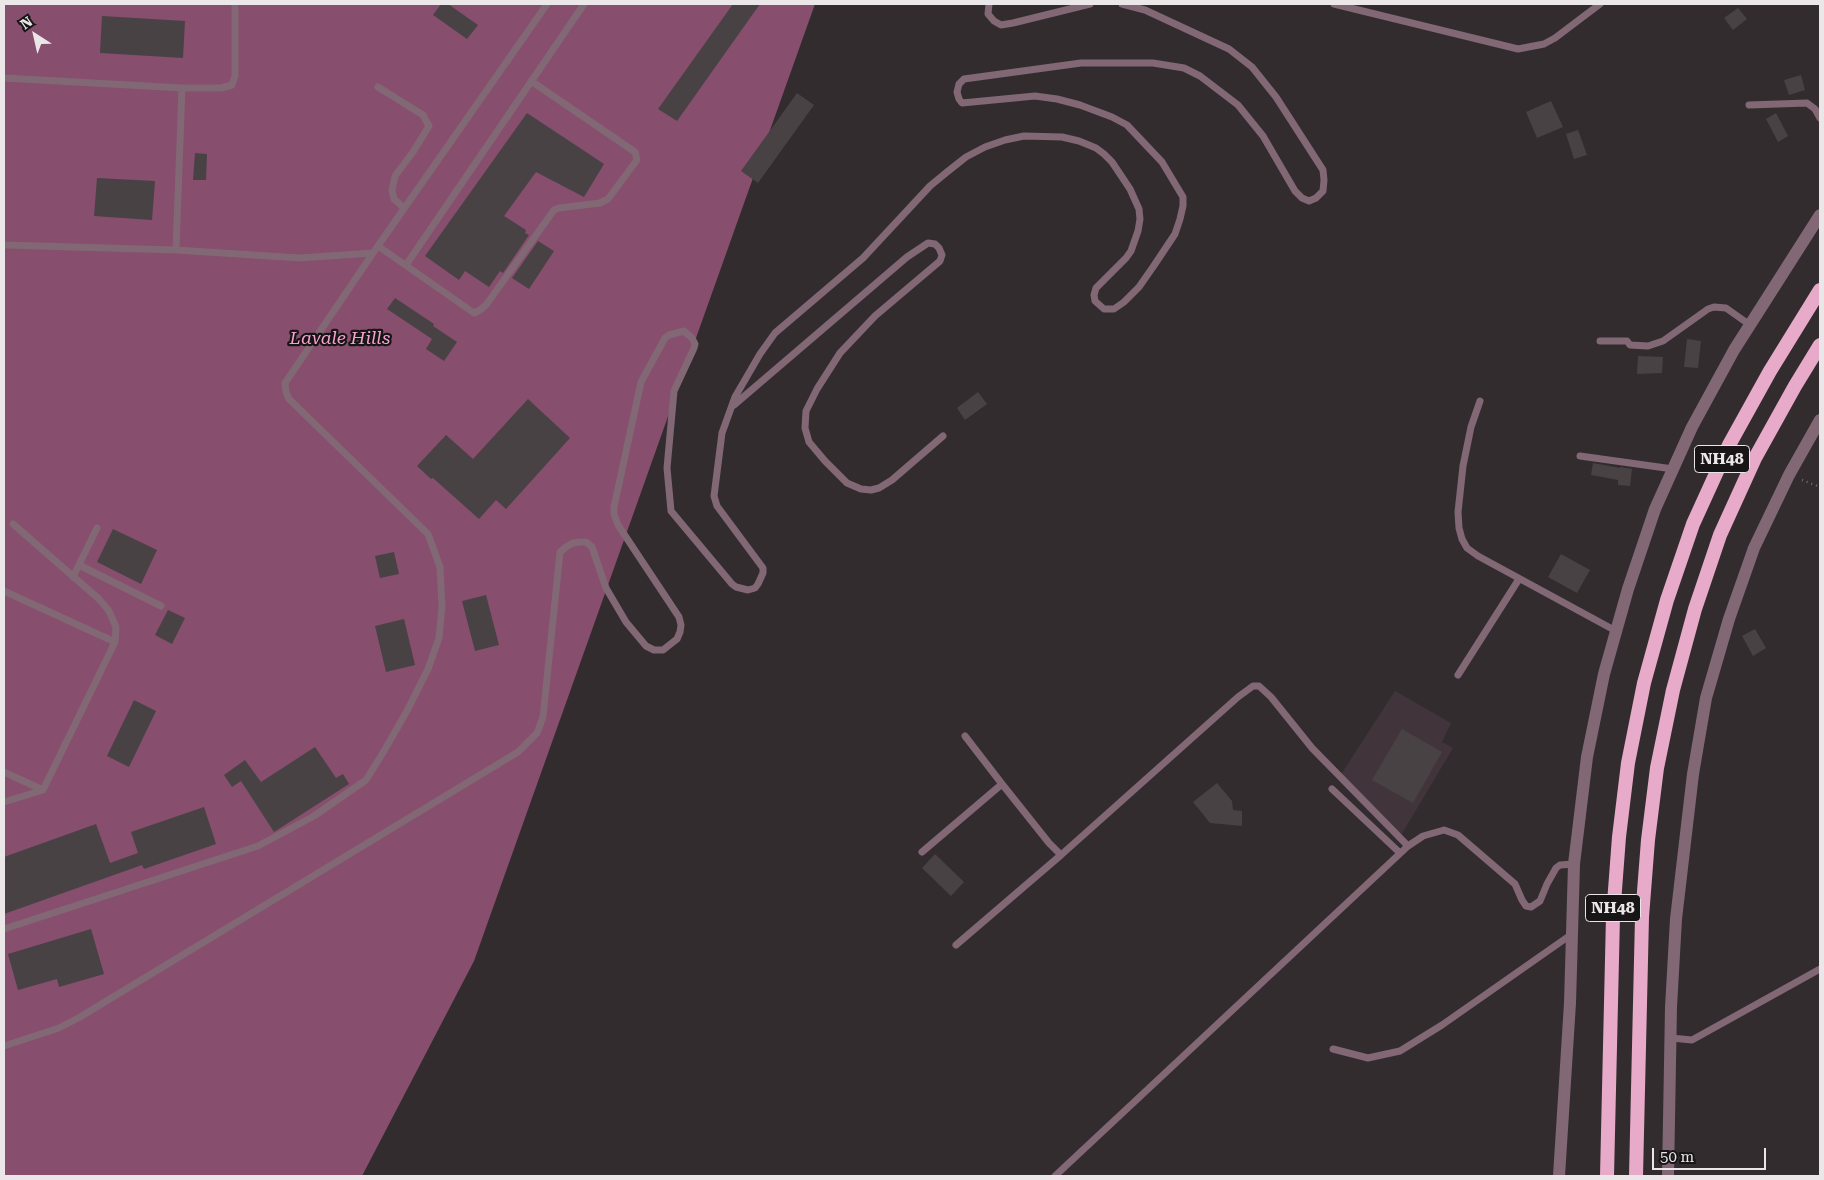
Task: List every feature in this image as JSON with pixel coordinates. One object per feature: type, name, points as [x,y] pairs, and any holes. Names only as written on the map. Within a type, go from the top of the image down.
[{"type":"highway","name":"NH48","points":[[1607,1176],[1613,916],[1616,867],[1628,763],[1644,683],[1667,600],[1697,515],[1733,437],[1770,371],[1820,290]]},
{"type":"highway","name":"NH48","points":[[1636,1176],[1642,917],[1648,840],[1657,768],[1673,690],[1695,609],[1720,534],[1755,458],[1820,345]]},
{"type":"street","points":[[1559,1176],[1570,1003],[1574,864],[1587,757],[1604,674],[1628,589],[1655,509],[1692,427],[1750,325],[1820,215]]},
{"type":"street","points":[[1668,1176],[1676,919],[1693,774],[1706,698],[1729,619],[1754,548],[1789,475],[1820,420]]},
{"type":"lane","points":[[4,78],[182,88],[222,88],[232,85],[235,76],[235,4]]},
{"type":"lane","points":[[4,929],[258,846],[314,816],[366,780],[384,751],[428,669],[440,638],[442,606],[440,567],[428,534],[289,399],[285,383],[404,208],[547,4]]},
{"type":"lane","points":[[406,265],[584,4]]},
{"type":"lane","points":[[989,4],[988,14],[1000,25],[1090,4]]},
{"type":"lane","points":[[4,1046],[59,1028],[80,1017],[357,852],[518,752],[537,733],[543,718],[560,552],[574,542],[586,542],[592,547],[606,588],[626,622],[646,646],[654,650],[663,650],[676,638],[680,632],[681,624],[679,617],[618,525],[614,507],[641,382],[665,338],[674,332],[684,331],[690,335],[695,344],[674,391],[667,468],[671,511],[736,587],[748,590],[755,588],[761,579],[763,568],[718,506],[714,496],[722,433],[746,377],[776,333],[863,258],[930,186],[966,157],[985,147],[1024,136],[1062,137],[1096,148],[1112,162],[1130,189],[1139,209],[1138,232],[1135,243],[1126,258],[1096,288],[1094,295],[1099,306],[1104,309],[1114,310],[1139,287],[1178,226],[1183,206],[1179,189],[1162,162],[1127,125],[1112,117],[1057,99],[1035,96],[962,103],[957,92],[958,84],[964,79],[1081,63],[1153,63],[1184,68],[1200,76],[1238,105],[1263,136],[1295,191],[1302,198],[1309,200],[1316,198],[1323,191],[1323,170],[1276,97],[1252,67],[1229,49],[1145,10],[1122,4]]},
{"type":"lane","points":[[1334,4],[1518,49],[1544,44],[1556,38],[1600,4]]},
{"type":"lane","points":[[378,246],[474,312],[480,310],[554,210],[604,202],[608,199],[637,160],[633,150],[531,81]]},
{"type":"lane","points":[[378,87],[423,116],[429,126],[395,176],[392,190],[394,199],[404,208]]},
{"type":"lane","points":[[176,250],[182,88]]},
{"type":"lane","points":[[1749,105],[1806,103],[1815,109],[1820,118]]},
{"type":"lane","points":[[732,406],[907,257],[928,243],[935,244],[940,248],[942,255],[940,261],[875,316],[840,353],[817,388],[806,411],[805,428],[808,442],[824,461],[847,483],[861,489],[871,490],[879,488],[892,480],[943,436]]},
{"type":"lane","points":[[4,245],[176,250],[300,258],[373,253]]},
{"type":"lane","points":[[1600,341],[1627,341],[1630,344],[1648,346],[1663,341],[1708,309],[1714,307],[1726,308],[1750,325]]},
{"type":"lane","points":[[1480,401],[1463,466],[1458,512],[1462,539],[1468,548],[1478,556],[1616,632]]},
{"type":"lane","points":[[1580,456],[1673,469]]},
{"type":"lane","points":[[4,802],[43,790],[115,642],[116,627],[109,611],[13,524]]},
{"type":"lane","points":[[73,577],[97,528]]},
{"type":"lane","points":[[79,565],[161,606]]},
{"type":"lane","points":[[1458,675],[1519,579]]},
{"type":"lane","points":[[4,591],[115,642]]},
{"type":"lane","points":[[956,945],[1061,855],[1238,697],[1253,686],[1259,686],[1271,697],[1312,748],[1408,846]]},
{"type":"lane","points":[[965,736],[1049,844],[1061,855]]},
{"type":"lane","points":[[4,772],[43,790]]},
{"type":"lane","points":[[922,852],[1002,784]]},
{"type":"lane","points":[[1332,789],[1400,853]]},
{"type":"lane","points":[[1055,1176],[1400,853],[1423,836],[1444,830],[1458,835],[1515,884],[1526,906],[1531,907],[1540,902],[1556,868],[1562,864],[1574,864]]},
{"type":"lane","points":[[1333,1049],[1368,1058],[1400,1051],[1442,1025],[1572,934]]},
{"type":"lane","points":[[1671,1038],[1692,1040],[1820,969]]},
{"type":"path","points":[[1789,475],[1820,487]]},
{"type":"shaded area","points":[[1395,691],[1451,723],[1442,742],[1453,748],[1400,837],[1340,776]]},
{"type":"green space","name":"Lavale Hills","points":[[4,4],[815,4],[474,961],[362,1176],[4,1176]]},
{"type":"building","points":[[441,4],[448,4],[478,25],[467,39],[433,15]]},
{"type":"building","points":[[733,4],[760,4],[677,121],[658,109]]},
{"type":"building","points":[[1738,8],[1747,19],[1733,30],[1724,18]]},
{"type":"building","points":[[102,16],[185,21],[183,58],[100,53]]},
{"type":"building","points":[[1801,75],[1805,90],[1789,95],[1784,80]]},
{"type":"building","points":[[797,93],[814,105],[758,183],[741,171]]},
{"type":"building","points":[[1551,101],[1563,127],[1537,138],[1526,112]]},
{"type":"building","points":[[527,113],[604,164],[584,197],[536,172],[504,216],[526,230],[525,233],[529,235],[503,273],[500,271],[489,287],[465,271],[459,280],[425,256]]},
{"type":"building","points":[[1776,113],[1788,136],[1778,142],[1766,119]]},
{"type":"building","points":[[1578,130],[1587,155],[1574,159],[1566,134]]},
{"type":"building","points":[[195,153],[207,154],[206,180],[193,180]]},
{"type":"building","points":[[97,178],[155,181],[152,220],[94,216]]},
{"type":"building","points":[[538,241],[554,251],[529,289],[512,278]]},
{"type":"building","points":[[395,298],[457,342],[444,361],[426,349],[432,339],[387,309]]},
{"type":"building","points":[[1687,339],[1701,341],[1698,368],[1684,367]]},
{"type":"building","points":[[1638,356],[1663,357],[1662,373],[1637,374]]},
{"type":"building","points":[[978,392],[987,404],[965,420],[957,408]]},
{"type":"building","points":[[528,399],[570,438],[506,509],[496,500],[479,519],[417,466],[446,435],[473,459]]},
{"type":"building","points":[[1593,463],[1632,469],[1630,486],[1618,485],[1618,480],[1591,475]]},
{"type":"building","points":[[113,529],[157,550],[141,584],[97,562]]},
{"type":"building","points":[[394,552],[399,574],[380,578],[375,556]]},
{"type":"building","points":[[1561,554],[1590,570],[1577,593],[1548,577]]},
{"type":"building","points":[[486,595],[499,645],[475,651],[462,601]]},
{"type":"building","points":[[168,610],[185,618],[172,644],[155,635]]},
{"type":"building","points":[[404,619],[415,665],[386,672],[375,626]]},
{"type":"building","points":[[1755,629],[1766,648],[1753,656],[1742,636]]},
{"type":"building","points":[[134,700],[156,711],[129,767],[107,756]]},
{"type":"building","points":[[1402,729],[1442,752],[1413,803],[1372,780]]},
{"type":"building","points":[[315,747],[336,778],[343,774],[349,784],[274,832],[241,781],[232,787],[224,775],[245,760],[261,782]]},
{"type":"building","points":[[1217,783],[1232,801],[1233,810],[1242,811],[1242,826],[1210,823],[1193,802]]},
{"type":"building","points":[[204,807],[216,844],[144,869],[142,865],[4,914],[4,857],[96,824],[110,863],[138,853],[131,832]]},
{"type":"building","points":[[935,854],[964,882],[951,896],[922,868]]},
{"type":"building","points":[[91,929],[104,974],[59,987],[57,979],[18,990],[8,954]]}]
